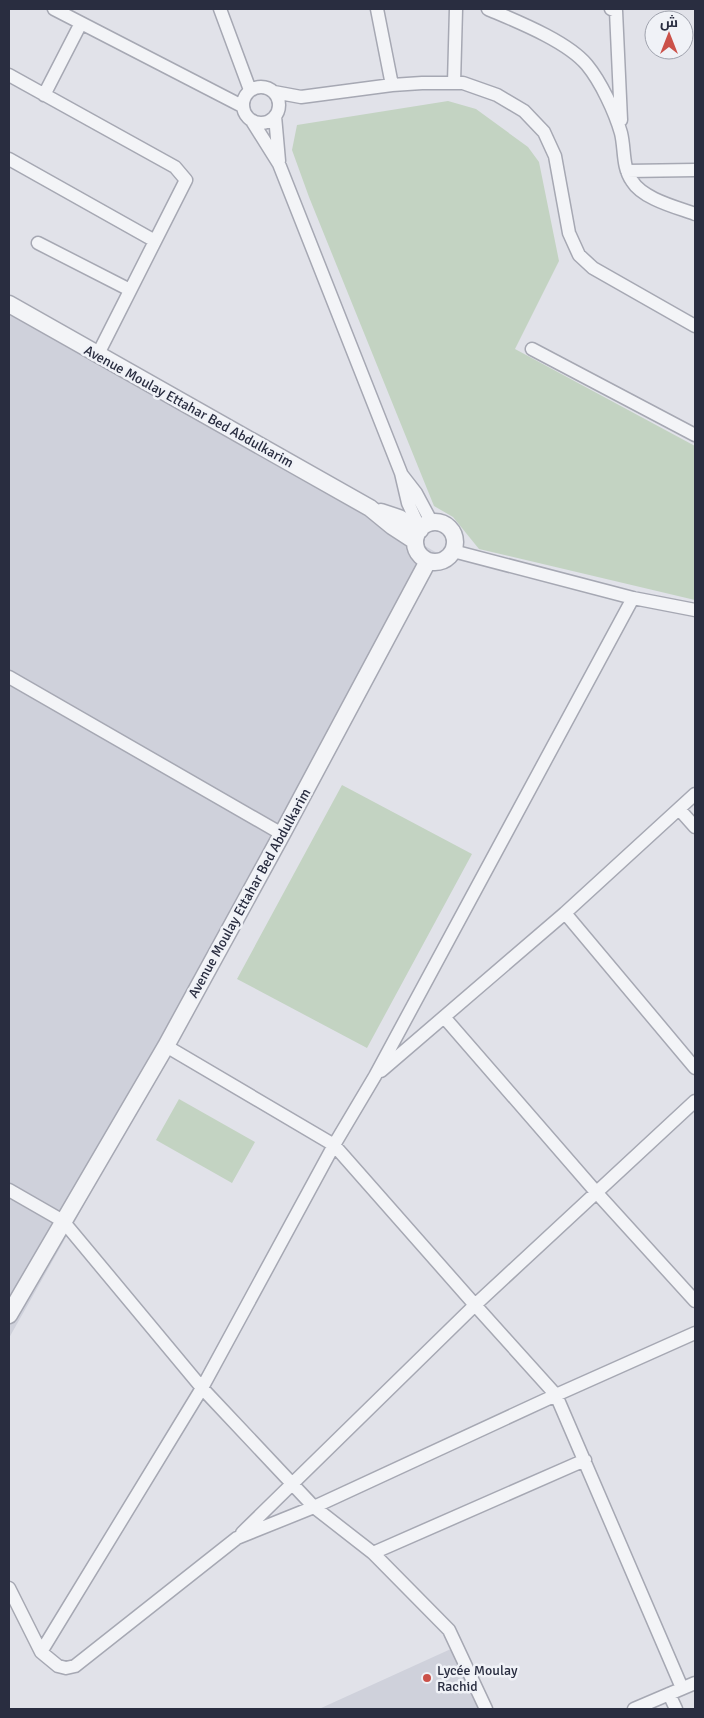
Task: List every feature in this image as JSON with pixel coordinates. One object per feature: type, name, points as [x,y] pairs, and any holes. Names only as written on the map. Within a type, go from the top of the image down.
[{"type":"street","points":[[54,9],[242,106]]},
{"type":"street","points":[[220,9],[250,90]]},
{"type":"street","points":[[377,9],[392,85]]},
{"type":"street","points":[[454,83],[456,9]]},
{"type":"street","points":[[488,9],[518,21],[570,49],[587,65],[612,107],[622,135]]},
{"type":"street","points":[[614,9],[624,164],[632,181],[647,195],[695,214]]},
{"type":"street","points":[[44,95],[81,23]]},
{"type":"street","points":[[9,76],[175,167],[186,180],[98,354]]},
{"type":"street","points":[[422,530],[438,523],[449,528],[454,539],[453,551],[450,555],[440,561],[428,561],[418,553],[422,530],[416,492],[401,473],[279,164],[252,121],[247,117],[242,106],[243,100],[250,90],[256,87],[263,87],[274,92],[301,97],[392,85],[462,83],[497,95],[524,111],[544,132],[556,156],[569,233],[578,255],[593,268],[695,326]]},
{"type":"street","points":[[274,92],[278,101],[279,164]]},
{"type":"street","points":[[252,121],[267,122],[301,97]]},
{"type":"street","points":[[9,160],[155,241]]},
{"type":"street","points":[[628,171],[695,170]]},
{"type":"street","points":[[38,243],[130,290]]},
{"type":"street","name":"Avenue Moulay Ettahar Bed Abdulkarim","points":[[9,304],[370,508],[399,518],[422,530]]},
{"type":"street","points":[[532,349],[695,435]]},
{"type":"street","points":[[453,551],[632,598],[695,610]]},
{"type":"street","name":"Avenue Moulay Ettahar Bed Abdulkarim","points":[[9,1315],[62,1221],[166,1046],[428,561]]},
{"type":"street","points":[[41,1652],[202,1388],[334,1145],[375,1076],[632,598]]},
{"type":"street","points":[[9,677],[282,834]]},
{"type":"street","points":[[375,1076],[565,912],[695,794]]},
{"type":"street","points":[[679,809],[695,828]]},
{"type":"street","points":[[565,912],[695,1068]]},
{"type":"street","points":[[444,1017],[596,1192],[695,1301]]},
{"type":"street","points":[[166,1046],[334,1145],[556,1395],[682,1688]]},
{"type":"street","points":[[9,1588],[41,1652],[58,1666],[66,1668],[75,1666],[237,1538],[475,1305],[695,1101]]},
{"type":"street","points":[[9,1190],[62,1221],[202,1388],[292,1484],[314,1507],[373,1553],[449,1630],[486,1709]]},
{"type":"street","points":[[237,1538],[314,1507],[695,1333]]},
{"type":"street","points":[[373,1553],[585,1460]]},
{"type":"street","points":[[634,1709],[695,1683]]},
{"type":"street","points":[[669,1694],[676,1709]]},
{"type":"shaded area","points":[[9,310],[439,554],[74,1223],[9,1338]]},
{"type":"shaded area","name":"Lycée Moulay Rachid","points":[[453,1648],[481,1709],[319,1709]]},
{"type":"green space","points":[[448,101],[476,109],[528,147],[539,162],[559,261],[515,349],[695,446],[695,600],[479,549],[453,517],[434,506],[309,197],[292,150],[297,125]]},
{"type":"green space","points":[[342,785],[472,854],[367,1048],[237,979]]},
{"type":"green space","points":[[179,1099],[255,1142],[232,1183],[156,1140]]},
{"type":"place","name":"Lycée Moulay Rachid","points":[[427,1678]]}]
